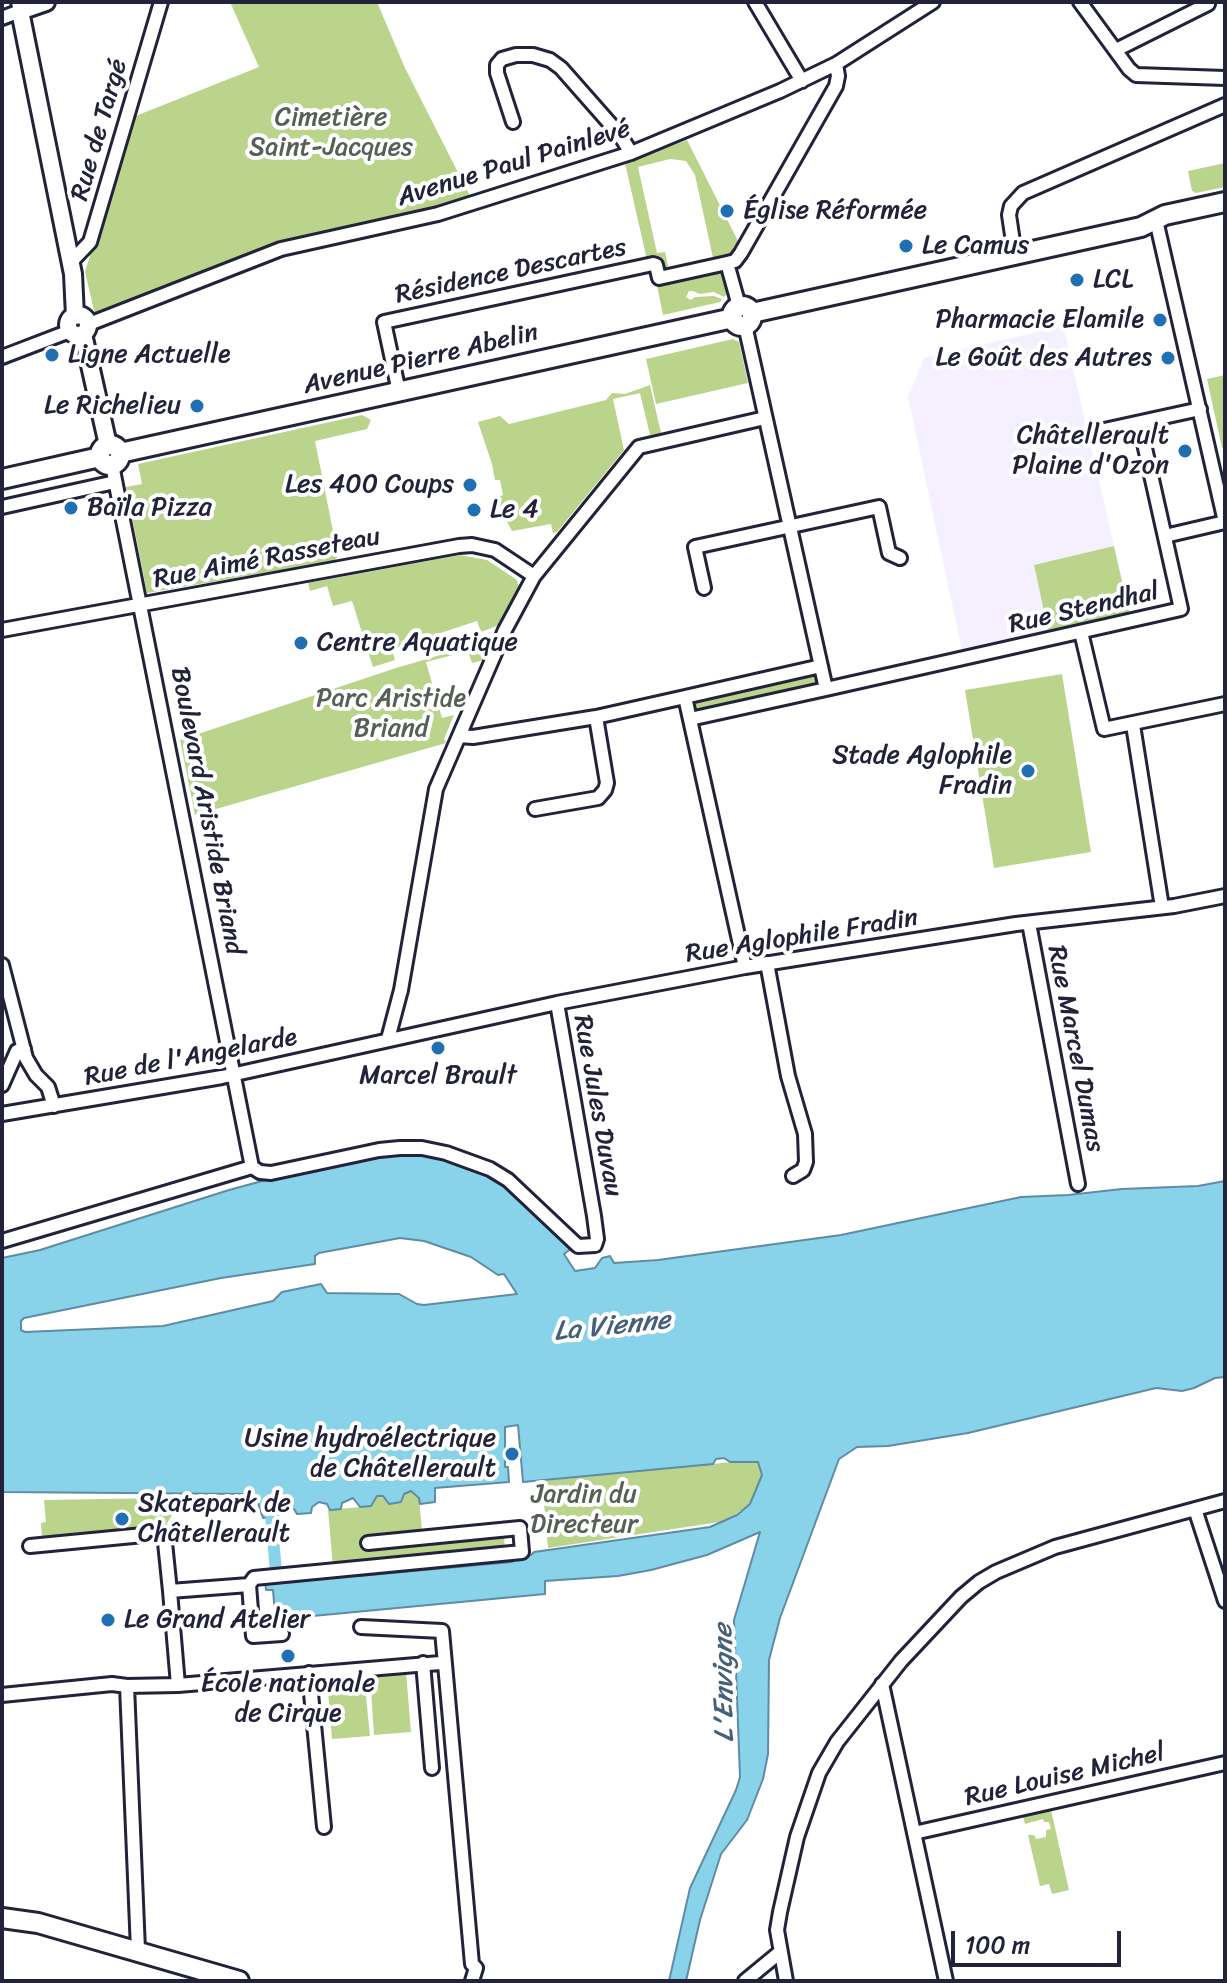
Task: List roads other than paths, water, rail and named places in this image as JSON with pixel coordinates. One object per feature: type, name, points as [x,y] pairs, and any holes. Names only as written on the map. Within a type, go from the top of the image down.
[{"type":"main road","name":"Avenue Pierre Abelin","points":[[1152,225],[1165,215],[1225,202]]},
{"type":"main road","name":"Avenue Pierre Abelin","points":[[2,479],[111,460],[399,392],[1152,225],[1225,214]]},
{"type":"main road","points":[[2,1918],[38,1923],[239,1981]]},
{"type":"street","points":[[2,18],[19,6],[46,2]]},
{"type":"street","name":"Rue de Targé","points":[[70,263],[90,242],[161,2]]},
{"type":"street","points":[[755,2],[802,81]]},
{"type":"street","name":"Avenue Paul Painlevé","points":[[2,357],[281,249],[438,214],[631,153],[836,64],[933,2]]},
{"type":"street","points":[[1080,2],[1136,75],[1225,78]]},
{"type":"street","points":[[1116,50],[1208,4]]},
{"type":"street","name":"Boulevard Aristide Briand","points":[[19,6],[70,263],[79,326],[111,460],[252,1167]]},
{"type":"street","points":[[513,122],[497,65],[502,59],[516,55],[533,55],[550,60],[561,68],[620,135],[631,153]]},
{"type":"street","points":[[826,689],[742,316],[727,263],[735,261],[741,253],[836,86],[836,64]]},
{"type":"street","points":[[1015,255],[1009,215],[1011,206],[1023,193],[1225,105]]},
{"type":"street","points":[[1152,225],[1200,409],[1219,468],[1225,522],[1165,536]]},
{"type":"street","name":"Résidence Descartes","points":[[399,392],[384,322],[653,264],[659,278],[727,263]]},
{"type":"street","points":[[1095,432],[1200,409]]},
{"type":"street","points":[[388,1039],[401,990],[436,789],[512,617],[534,576],[639,447],[765,418]]},
{"type":"street","name":"Rue Stendhal","points":[[690,719],[1181,609],[1143,439]]},
{"type":"street","points":[[2,507],[111,460]]},
{"type":"street","points":[[704,588],[695,547],[879,507],[889,553],[900,558]]},
{"type":"street","name":"Rue Aimé Rasseteau","points":[[2,630],[472,545],[495,550],[534,576]]},
{"type":"street","points":[[1131,605],[1135,620]]},
{"type":"street","points":[[1081,632],[1101,725],[1108,730],[1225,704]]},
{"type":"street","points":[[459,736],[473,737],[596,717],[821,666]]},
{"type":"street","points":[[685,697],[745,967]]},
{"type":"street","points":[[535,809],[598,798],[605,790],[607,783],[596,717]]},
{"type":"street","points":[[1133,725],[1162,907]]},
{"type":"street","name":"Rue Aglophile Fradin","points":[[388,1039],[767,963],[1225,896]]},
{"type":"street","name":"Rue Marcel Dumas","points":[[1029,923],[1078,1184]]},
{"type":"street","points":[[767,963],[788,1076],[805,1134],[806,1162],[803,1170],[793,1176]]},
{"type":"street","points":[[2,965],[25,1054],[36,1075],[48,1087],[54,1106]]},
{"type":"street","name":"Rue Jules Duvau","points":[[252,1167],[271,1173],[379,1150],[422,1148],[469,1160],[508,1180],[578,1246],[595,1245],[594,1216],[557,1003]]},
{"type":"street","name":"Rue de l'Angelarde","points":[[2,1114],[235,1074],[388,1039]]},
{"type":"street","points":[[2,1085],[17,1051],[25,1054]]},
{"type":"street","points":[[2,1241],[252,1167]]},
{"type":"street","points":[[786,1981],[777,1930],[797,1837],[819,1773],[837,1742],[882,1684],[961,1597],[988,1576],[1055,1547],[1225,1501]]},
{"type":"street","points":[[1195,1509],[1225,1601]]},
{"type":"street","points":[[282,1634],[253,1636],[249,1585],[254,1578],[522,1552],[520,1528],[368,1543]]},
{"type":"street","points":[[30,1546],[164,1533],[178,1685]]},
{"type":"street","points":[[170,1591],[249,1585]]},
{"type":"street","points":[[361,1627],[442,1631],[472,1964],[476,1968],[472,1981]]},
{"type":"street","points":[[423,1663],[432,1768]]},
{"type":"street","points":[[2,1695],[112,1684],[178,1685],[440,1663]]},
{"type":"street","points":[[309,1673],[324,1827]]},
{"type":"street","points":[[882,1684],[946,1981]]},
{"type":"street","points":[[127,1686],[138,1950]]},
{"type":"street","name":"Rue Louise Michel","points":[[914,1833],[1225,1763]]},
{"type":"street","points":[[745,1981],[779,1953]]},
{"type":"water","name":"La Vienne","points":[[393,1153],[425,1154],[472,1166],[505,1183],[572,1248],[564,1254],[575,1271],[595,1268],[602,1258],[610,1256],[614,1263],[658,1260],[841,1235],[1021,1197],[1198,1186],[1225,1181],[1225,1377],[1182,1391],[1156,1388],[968,1433],[888,1446],[857,1447],[839,1459],[780,1618],[769,1660],[768,1754],[763,1779],[747,1820],[721,1854],[700,1920],[686,1981],[669,1981],[690,1888],[740,1777],[734,1620],[760,1532],[707,1555],[651,1570],[618,1576],[545,1581],[545,1594],[281,1619],[275,1614],[273,1590],[266,1590],[265,1581],[358,1571],[359,1576],[512,1562],[512,1557],[534,1552],[710,1527],[737,1515],[750,1504],[762,1475],[758,1462],[730,1462],[724,1458],[716,1459],[713,1464],[523,1482],[518,1425],[505,1427],[505,1467],[508,1467],[509,1482],[435,1488],[435,1502],[420,1504],[419,1498],[411,1491],[404,1494],[401,1502],[389,1504],[383,1496],[377,1496],[371,1506],[360,1507],[353,1498],[342,1503],[341,1509],[330,1510],[327,1504],[319,1502],[312,1507],[311,1513],[297,1514],[287,1506],[280,1509],[278,1516],[263,1518],[257,1500],[243,1494],[2,1492],[2,1258],[40,1250],[229,1190],[303,1170]],"holes":[[[400,1238],[424,1241],[471,1257],[498,1275],[504,1274],[517,1294],[424,1305],[399,1294],[327,1293],[321,1284],[282,1292],[273,1301],[163,1326],[21,1330],[24,1318],[221,1278],[315,1264],[315,1256],[319,1253]]]},
{"type":"waterway","points":[[270,1503],[277,1584]]},
{"type":"place","name":"Église Réformée","points":[[727,211]]},
{"type":"place","name":"Le Camus","points":[[906,246]]},
{"type":"place","name":"LCL","points":[[1077,280]]},
{"type":"place","name":"Pharmacie Elamile","points":[[1160,320]]},
{"type":"place","name":"Ligne Actuelle","points":[[52,355]]},
{"type":"place","name":"Le Goût des Autres","points":[[1168,358]]},
{"type":"place","name":"Le Richelieu","points":[[197,406]]},
{"type":"place","name":"Châtellerault Plaine d'Ozon","points":[[1185,451]]},
{"type":"place","name":"Les 400 Coups","points":[[470,485]]},
{"type":"place","name":"Baïla Pizza","points":[[71,508]]},
{"type":"place","name":"Le 4","points":[[474,510]]},
{"type":"place","name":"Centre Aquatique","points":[[301,643]]},
{"type":"place","name":"Stade Aglophile Fradin","points":[[1028,771]]},
{"type":"place","name":"Marcel Brault","points":[[438,1048]]},
{"type":"place","name":"Usine hydroélectrique de Châtellerault","points":[[512,1454]]},
{"type":"place","name":"Skatepark de Châtellerault","points":[[122,1519]]},
{"type":"place","name":"Le Grand Atelier","points":[[108,1620]]},
{"type":"place","name":"École nationale de Cirque","points":[[288,1656]]},
{"type":"park label","name":"Cimetière Saint-Jacques","points":[[331,133]]},
{"type":"park label","name":"Parc Aristide Briand","points":[[391,714]]},
{"type":"park label","name":"Jardin du Directeur","points":[[584,1510]]},
{"type":"water label","name":"L'Envigne","points":[[725,1683]]}]
